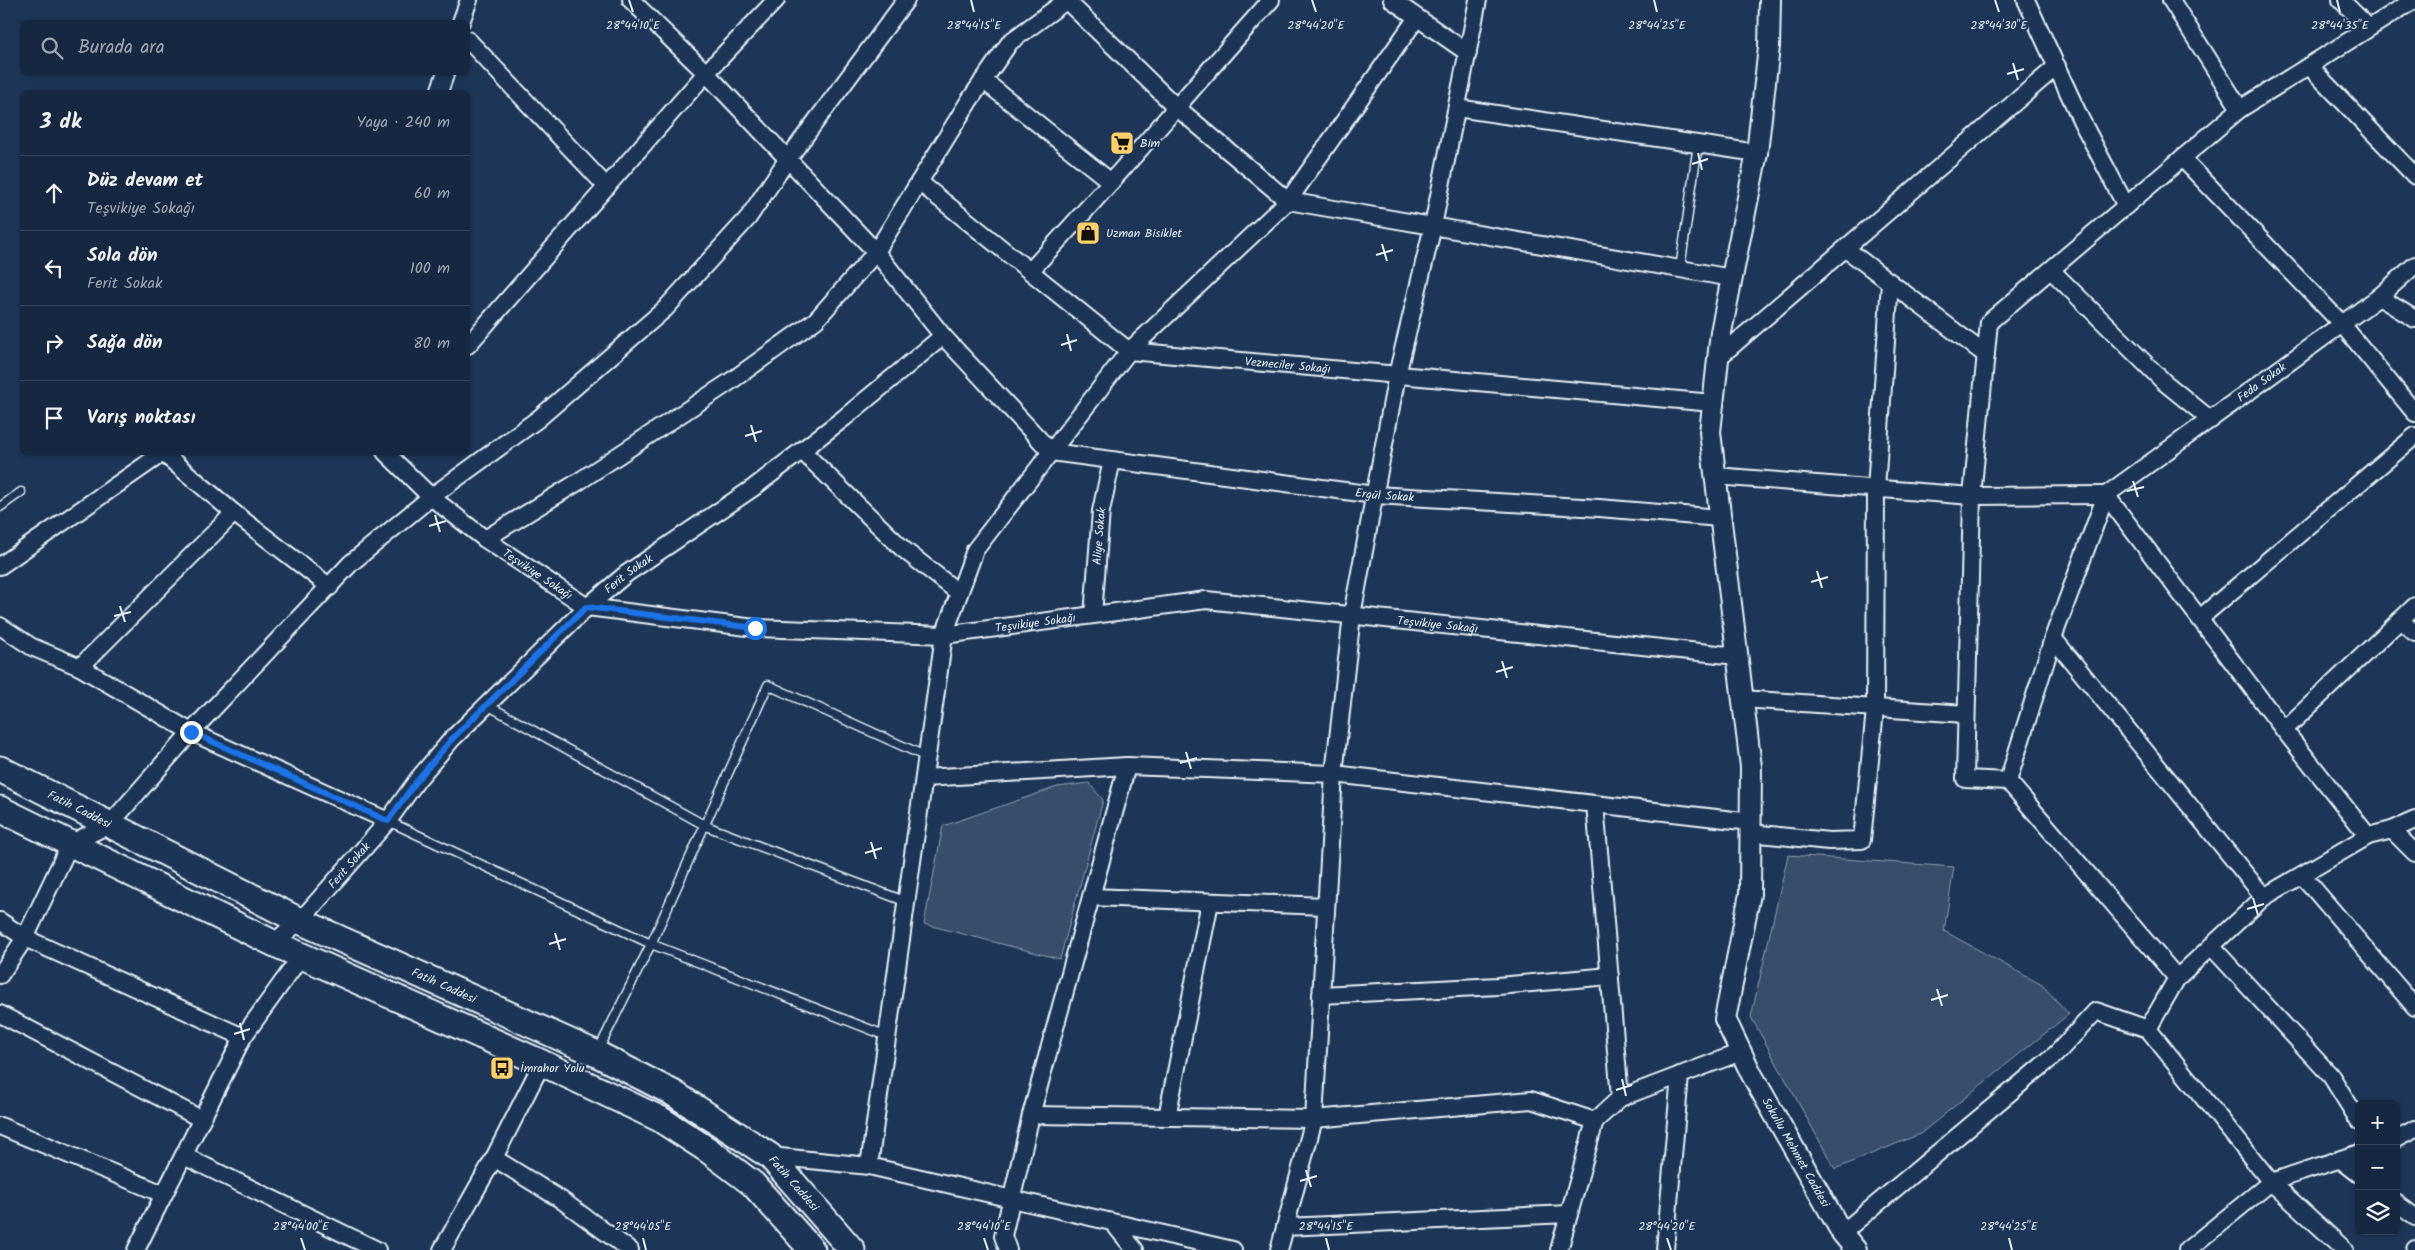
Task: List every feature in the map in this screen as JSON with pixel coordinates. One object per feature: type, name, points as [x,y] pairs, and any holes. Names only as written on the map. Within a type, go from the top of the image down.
[{"type":"main road","name":"Fatih Caddesi","points":[[0,769],[300,921],[431,978],[597,1054],[673,1093],[770,1156],[852,1250]]},
{"type":"main road","points":[[0,809],[273,943],[542,1063],[660,1119],[708,1150],[753,1184],[812,1250]]},
{"type":"main road","points":[[418,1007],[431,978]]},
{"type":"street","points":[[462,20],[469,0]]},
{"type":"street","points":[[631,0],[706,72],[787,160],[876,252],[943,336],[1051,452]]},
{"type":"street","points":[[470,343],[607,188],[706,72],[776,0]]},
{"type":"street","points":[[0,976],[25,938],[70,844],[110,824],[191,732],[351,563],[431,497],[538,419],[665,309],[748,218],[787,160],[906,0]]},
{"type":"street","points":[[485,539],[578,482],[731,381],[816,320],[876,252],[983,80],[1010,42],[1067,0],[1175,106],[1288,201],[1732,278]]},
{"type":"street","points":[[1030,271],[1271,0]]},
{"type":"street","points":[[1392,0],[1416,19],[1468,54]]},
{"type":"street","points":[[1279,1250],[1314,1119],[1334,774],[1352,615],[1397,375],[1433,226],[1478,0]]},
{"type":"street","name":"Sokullu Mehmet Caddesi","points":[[1770,0],[1769,48],[1757,153],[1718,358],[1710,432],[1751,767],[1750,894],[1725,1019],[1741,1052],[1842,1233],[1856,1250]]},
{"type":"street","points":[[2026,0],[2058,66],[2081,120],[2126,206]]},
{"type":"street","points":[[2171,0],[2240,109]]},
{"type":"street","points":[[2341,0],[2369,28]]},
{"type":"street","points":[[2176,978],[2008,781],[1965,780],[1972,496],[1988,322],[2240,109],[2414,0]]},
{"type":"street","points":[[869,1166],[944,635],[975,550],[1129,351],[1288,201],[1416,19]]},
{"type":"street","points":[[470,42],[607,188]]},
{"type":"street","points":[[1718,358],[2058,66]]},
{"type":"street","points":[[2309,66],[2415,176]]},
{"type":"street","points":[[441,90],[445,75]]},
{"type":"street","points":[[983,80],[1111,182]]},
{"type":"street","points":[[1457,108],[1757,153]]},
{"type":"street","points":[[2182,158],[2341,323],[2415,413]]},
{"type":"street","points":[[920,182],[1129,351]]},
{"type":"street","points":[[1846,249],[1986,355]]},
{"type":"street","name":"Feda Sokak","points":[[2106,495],[2378,297],[2415,265]]},
{"type":"street","points":[[2051,270],[2164,382],[2211,420]]},
{"type":"street","points":[[924,778],[1127,766],[1334,774],[1595,804],[1829,841],[1862,840],[1875,710],[1876,489],[1890,282]]},
{"type":"street","points":[[2378,297],[2415,319]]},
{"type":"street","name":"Ferit Sokak","points":[[273,943],[300,921],[388,821],[418,779],[452,739],[586,607],[626,574],[753,488],[802,451],[943,336]]},
{"type":"street","name":"Vezneciler Sokağı","points":[[1129,351],[1713,403]]},
{"type":"street","points":[[2200,618],[2415,436]]},
{"type":"street","points":[[802,451],[904,549],[959,593]]},
{"type":"street","name":"Ergül Sokak","points":[[1051,452],[1375,495],[1599,508],[1720,518]]},
{"type":"street","points":[[0,566],[161,455]]},
{"type":"street","points":[[166,455],[234,513],[330,587]]},
{"type":"street","name":"Teşvikiye Sokağı","points":[[388,455],[431,497],[485,539],[586,607],[755,628],[944,635],[1206,600],[1737,656]]},
{"type":"street","name":"Aliye Sokak","points":[[1093,615],[1101,511],[1112,460]]},
{"type":"street","points":[[1716,476],[1972,496],[2106,495]]},
{"type":"street","points":[[2106,495],[2284,730],[2368,836]]},
{"type":"street","points":[[2008,781],[2053,638],[2106,495]]},
{"type":"street","points":[[80,667],[234,513]]},
{"type":"street","points":[[2284,730],[2415,606]]},
{"type":"street","points":[[2400,620],[2415,633]]},
{"type":"street","points":[[0,626],[32,647],[80,667],[191,732],[388,821]]},
{"type":"street","points":[[2053,638],[2264,897]]},
{"type":"street","points":[[1742,699],[1875,710],[1966,714]]},
{"type":"street","points":[[1008,1250],[1003,1236],[1031,1115],[1127,766]]},
{"type":"street","points":[[1595,804],[1620,1098]]},
{"type":"street","points":[[2148,1029],[2176,978],[2264,897],[2368,836],[2392,830],[2415,820]]},
{"type":"street","points":[[2392,830],[2415,853]]},
{"type":"street","points":[[2302,875],[2321,900],[2415,1007]]},
{"type":"street","points":[[1091,897],[1326,906]]},
{"type":"street","points":[[1167,1117],[1210,902]]},
{"type":"street","points":[[0,921],[25,938],[243,1037]]},
{"type":"street","points":[[2211,946],[2331,1076],[2355,1115]]},
{"type":"street","points":[[136,1250],[243,1037],[302,955]]},
{"type":"street","points":[[1321,995],[1498,986],[1610,976]]},
{"type":"street","points":[[1842,1233],[2056,1054],[2096,1011],[2148,1029],[2271,1182],[2345,1250]]},
{"type":"street","points":[[0,1014],[201,1119]]},
{"type":"street","points":[[1559,1250],[1595,1121],[1620,1098],[1741,1052]]},
{"type":"street","points":[[442,1250],[494,1158],[542,1063]]},
{"type":"street","points":[[1665,1250],[1680,1075]]},
{"type":"street","points":[[1031,1115],[1314,1119],[1531,1100],[1595,1121]]},
{"type":"street","points":[[0,1126],[163,1194]]},
{"type":"street","points":[[2400,1137],[2415,1129]]},
{"type":"street","points":[[2187,1250],[2271,1182],[2355,1155]]},
{"type":"street","points":[[184,1156],[377,1250]]},
{"type":"street","points":[[770,1156],[869,1166],[1233,1250]]},
{"type":"street","points":[[494,1158],[560,1199],[630,1250]]},
{"type":"street","points":[[2341,1160],[2355,1171]]},
{"type":"street","points":[[2400,1206],[2415,1217]]},
{"type":"street","points":[[1285,1227],[1569,1214]]},
{"type":"street","points":[[1113,1223],[1135,1250]]},
{"type":"lane","points":[[1680,269],[1698,144]]},
{"type":"lane","points":[[0,507],[21,492]]},
{"type":"lane","points":[[597,1054],[652,944],[706,826],[731,763],[768,685],[927,757]]},
{"type":"lane","points":[[487,705],[706,826],[906,902]]},
{"type":"lane","points":[[388,821],[652,944],[888,1036]]},
{"type":"shaded area","points":[[1089,783],[1103,800],[1060,959],[924,924],[943,826],[1057,787]]},
{"type":"shaded area","points":[[1788,855],[1954,867],[1944,931],[2042,985],[2069,1014],[1920,1134],[1835,1169],[1751,1017]]},
{"type":"place","name":"Bim","points":[[1122,143]]},
{"type":"place","name":"Uzman Bisiklet","points":[[1088,233]]},
{"type":"place","name":"İmrahor Yolu","points":[[502,1068]]},
{"type":"route","points":[[191,732],[388,821],[418,779],[452,739],[586,607],[755,628]]}]
